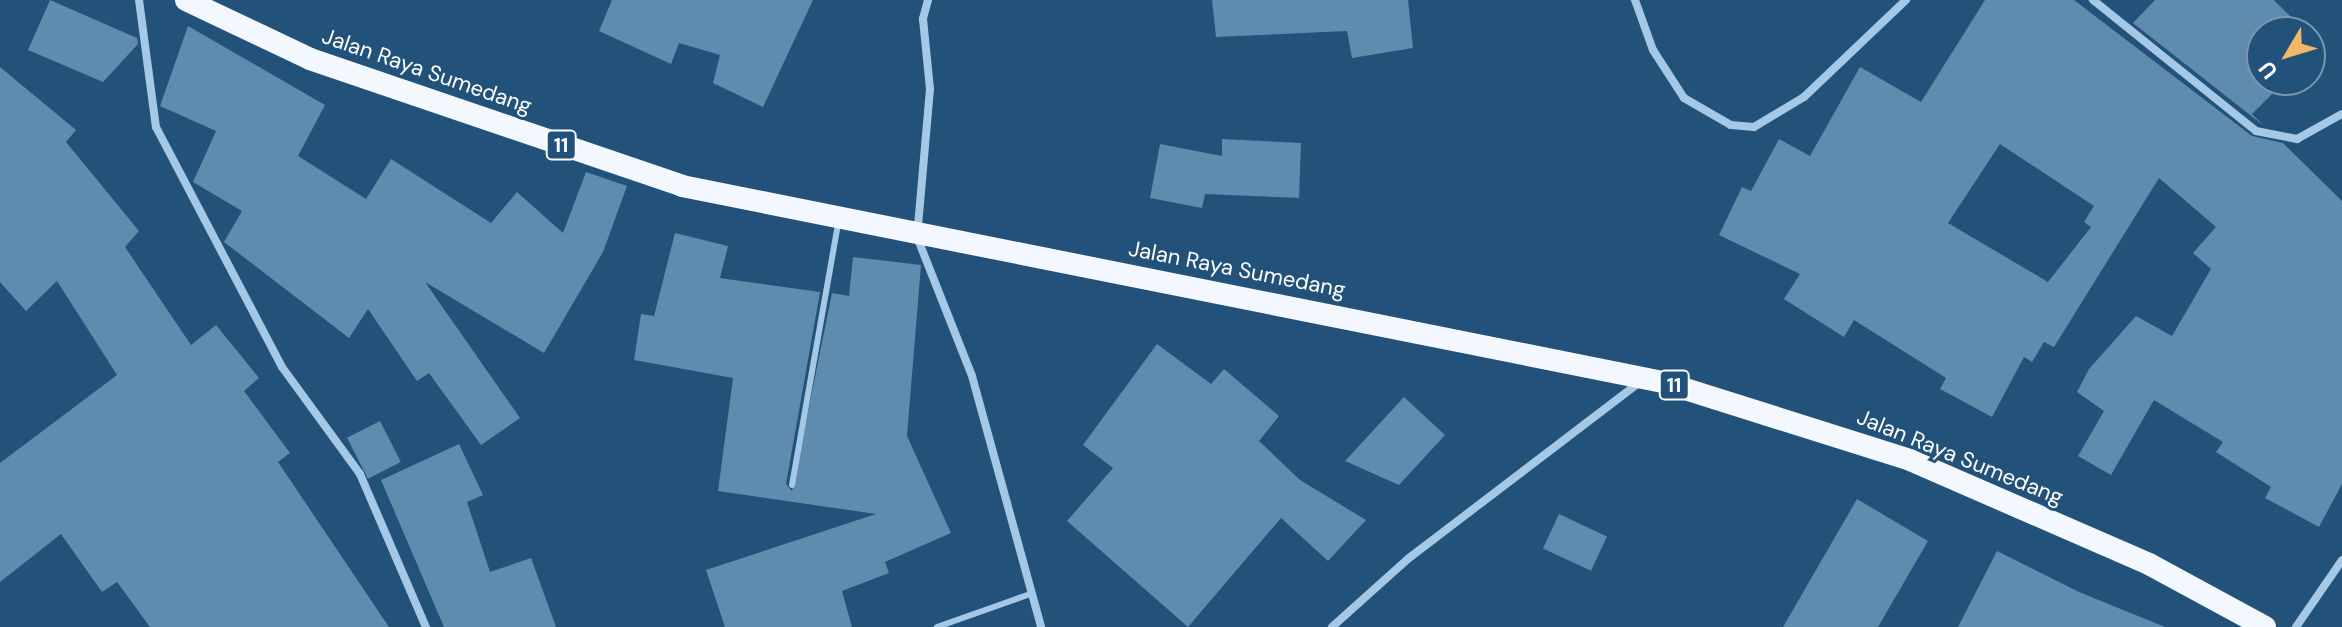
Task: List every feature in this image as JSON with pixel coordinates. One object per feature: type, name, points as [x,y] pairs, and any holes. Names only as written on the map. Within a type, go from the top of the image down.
[{"type":"highway","name":"Jalan Raya Sumedang","points":[[186,0],[310,59],[682,186],[838,223],[1046,259],[1644,379],[1910,460],[2149,564],[2265,627]]},
{"type":"street","points":[[139,0],[162,141],[282,367],[360,474],[426,627]]},
{"type":"street","points":[[928,0],[923,19],[930,89],[917,237],[972,376],[1041,627]]},
{"type":"street","points":[[1635,0],[1653,50],[1684,98],[1731,125],[1754,127],[1804,97],[1906,0]]},
{"type":"street","points":[[2093,0],[2256,131],[2297,139],[2340,119]]},
{"type":"street","points":[[1332,627],[1409,558],[1644,379]]},
{"type":"street","points":[[2296,627],[2342,560]]},
{"type":"lane","points":[[792,485],[838,223]]},
{"type":"lane","points":[[937,627],[1030,594]]},
{"type":"building","points":[[50,0],[137,38],[138,44],[103,82],[28,50]]},
{"type":"building","points":[[612,0],[813,0],[763,107],[713,83],[720,55],[679,43],[671,64],[599,31]]},
{"type":"building","points":[[1212,0],[1408,0],[1413,48],[1352,58],[1347,31],[1216,37]]},
{"type":"building","points":[[1985,0],[2074,0],[2252,136],[2283,143],[2342,201],[2342,484],[2319,527],[2265,498],[2271,487],[2216,452],[2223,442],[2154,400],[2111,475],[2078,456],[2104,411],[2077,392],[2089,369],[2136,316],[2172,336],[2211,269],[2193,253],[2216,227],[2159,178],[2054,347],[2044,342],[2032,362],[2024,357],[1992,417],[1940,389],[1946,378],[1854,320],[1844,337],[1784,299],[1800,274],[1719,235],[1742,187],[1751,191],[1779,139],[1810,156],[1860,67],[1921,102]],"holes":[[[2000,144],[2094,206],[2084,222],[2091,227],[2048,282],[1948,223]]]},
{"type":"building","points":[[2155,0],[2274,0],[2290,16],[2246,16],[2246,96],[2270,96],[2252,114],[2264,126],[2133,23]]},
{"type":"building","points":[[188,26],[325,105],[298,156],[366,199],[391,159],[491,223],[517,192],[563,233],[586,172],[627,186],[603,252],[544,353],[425,282],[520,418],[481,445],[429,373],[417,381],[368,309],[349,338],[224,242],[242,211],[193,182],[216,131],[160,106]]},
{"type":"building","points":[[0,67],[76,130],[66,142],[139,231],[125,247],[191,345],[216,325],[259,378],[244,391],[290,453],[278,462],[389,627],[150,627],[117,582],[102,592],[61,534],[0,582],[0,463],[117,375],[57,281],[26,311],[0,282]]},
{"type":"building","points":[[1222,139],[1301,143],[1299,198],[1205,194],[1202,208],[1150,198],[1160,144],[1222,156]]},
{"type":"building","points":[[675,233],[728,246],[720,278],[820,292],[786,484],[792,491],[832,293],[849,296],[853,257],[921,265],[907,436],[951,533],[885,562],[889,573],[842,591],[852,627],[725,627],[706,570],[876,514],[718,491],[733,378],[634,360],[641,314],[654,316]]},
{"type":"building","points":[[1157,344],[1211,384],[1224,369],[1279,416],[1259,441],[1300,480],[1366,520],[1328,561],[1281,518],[1188,627],[1067,521],[1113,468],[1083,445]]},
{"type":"building","points":[[1404,397],[1445,435],[1399,485],[1345,461]]},
{"type":"building","points":[[380,421],[401,462],[368,479],[347,438]]},
{"type":"building","points":[[459,444],[483,495],[467,502],[490,572],[531,558],[556,627],[444,627],[381,480]]},
{"type":"building","points":[[1857,499],[1928,541],[1878,627],[1783,627]]},
{"type":"building","points":[[1559,514],[1607,536],[1591,571],[1543,548]]},
{"type":"building","points":[[1997,551],[2079,592],[2165,627],[1958,627]]}]
